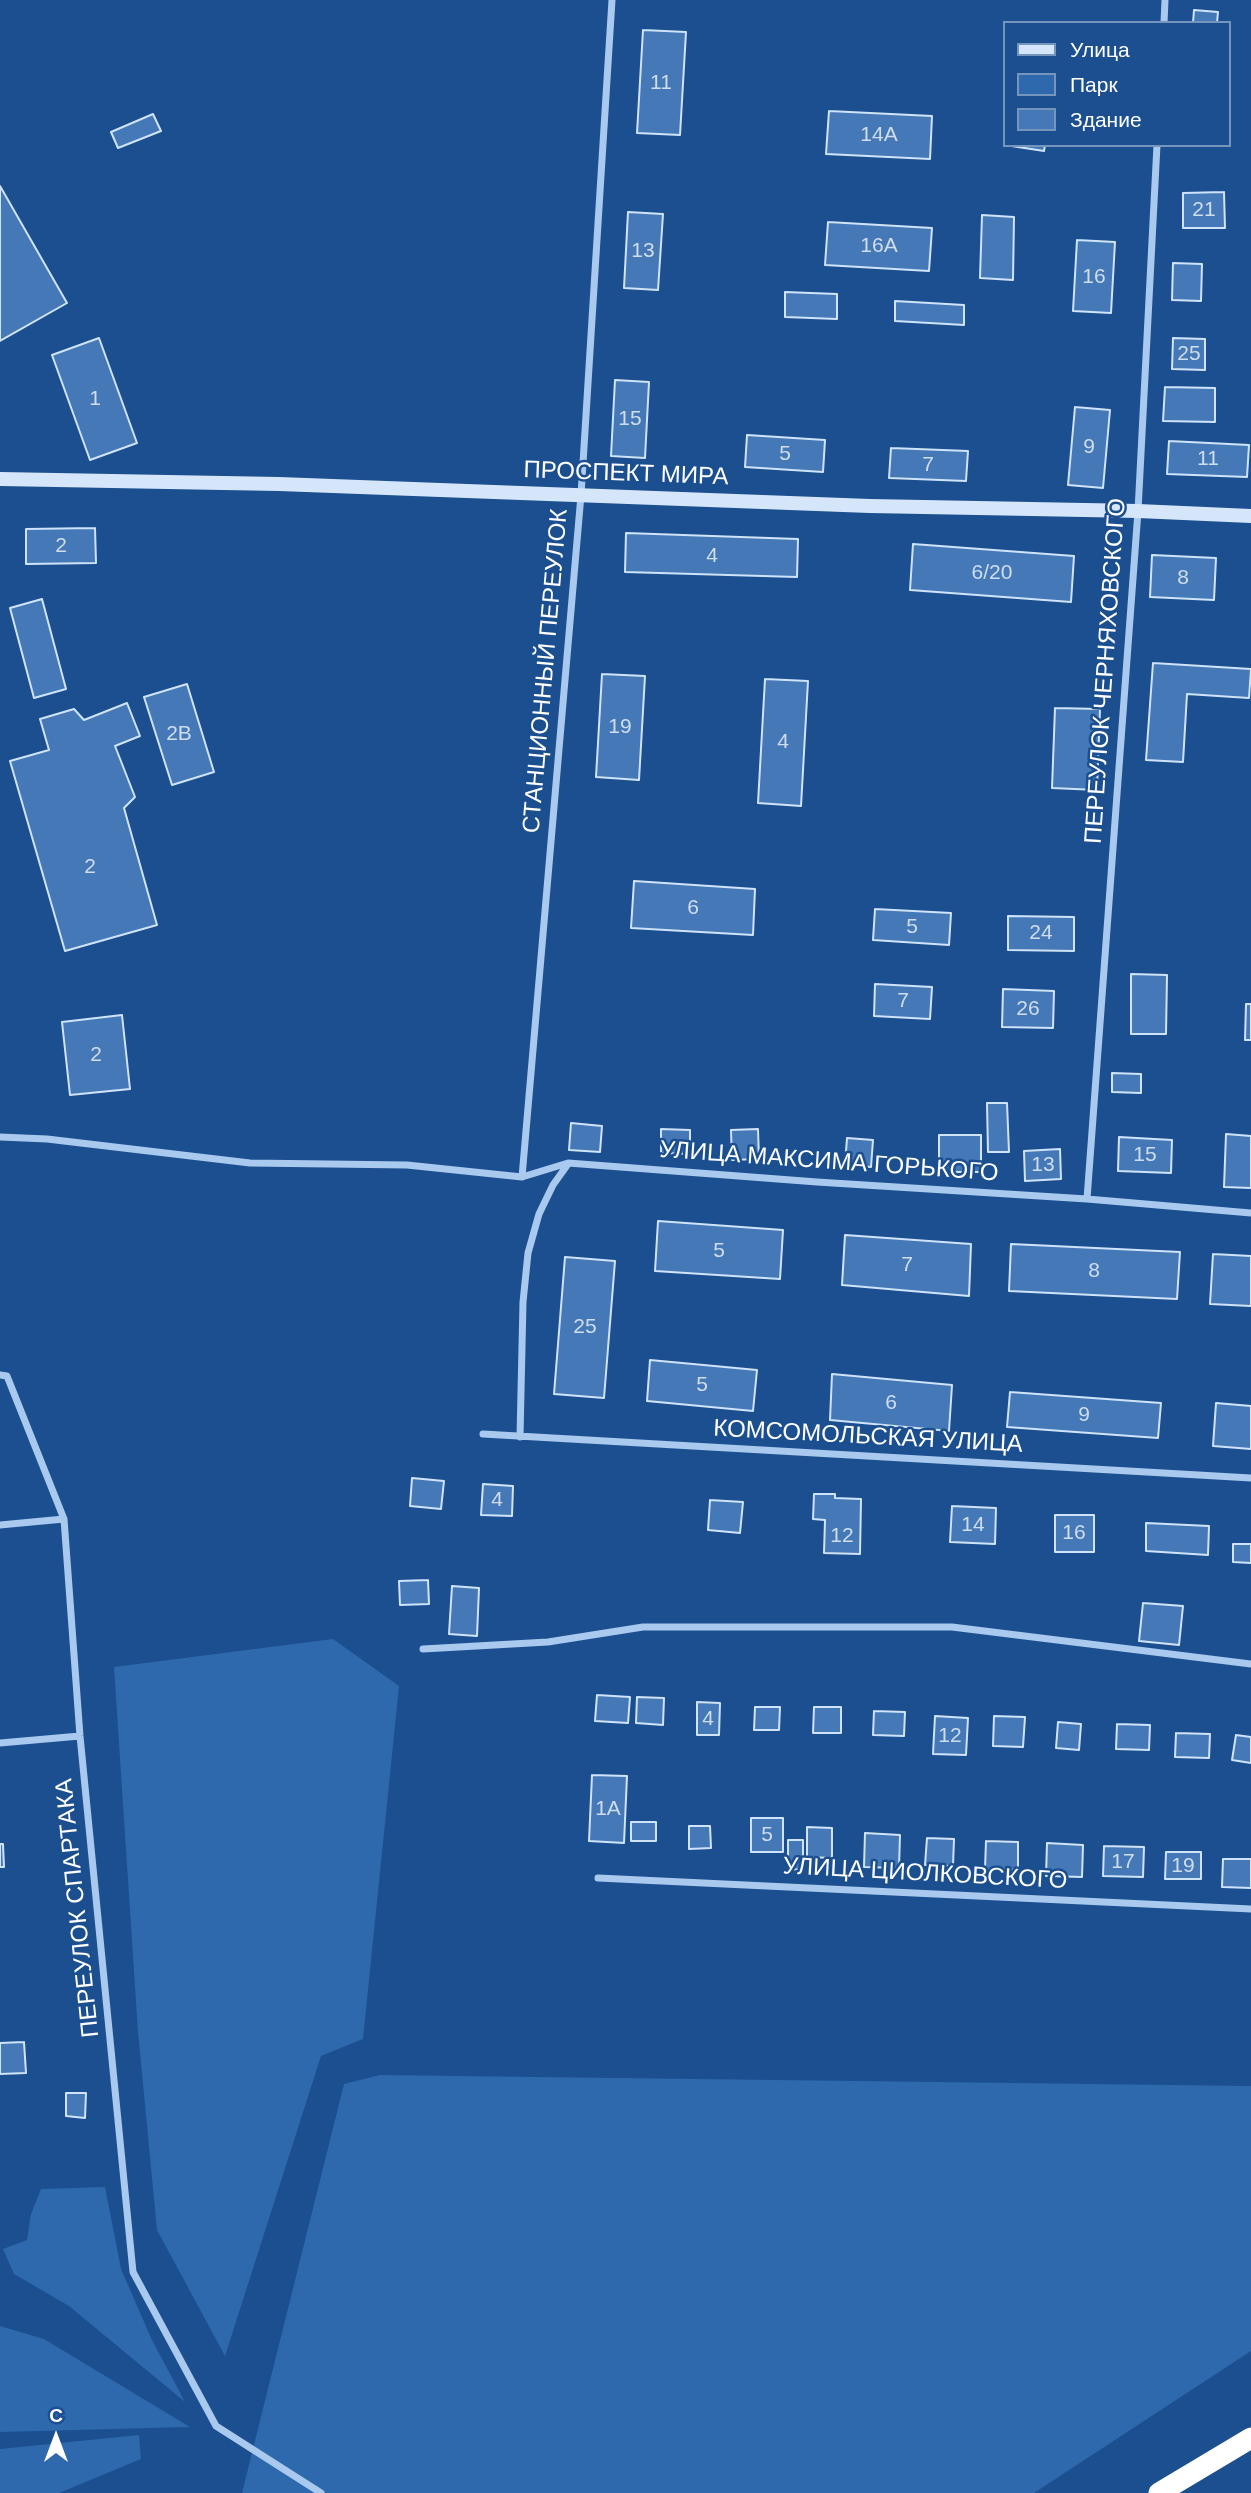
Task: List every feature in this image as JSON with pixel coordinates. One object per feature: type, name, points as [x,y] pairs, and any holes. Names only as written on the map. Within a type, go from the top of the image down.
[{"type":"highway","points":[[1159,2493],[1251,2438]]},
{"type":"street","name":"СТАНЦИОННЫЙ ПЕРЕУЛОК","points":[[522,1177],[581,495],[612,0]]},
{"type":"street","points":[[1164,21],[1165,0]]},
{"type":"street","name":"ПЕРЕУЛОК ЧЕРНЯХОВСКОГО","points":[[1087,1199],[1138,511],[1157,147]]},
{"type":"street","name":"ПРОСПЕКТ МИРА","points":[[0,479],[279,484],[870,506],[1251,516]]},
{"type":"street","name":"УЛИЦА МАКСИМА ГОРЬКОГО","points":[[0,1137],[47,1139],[250,1163],[407,1165],[522,1177],[568,1163],[1251,1213]]},
{"type":"street","points":[[520,1437],[523,1302],[528,1253],[539,1214],[553,1185],[568,1163]]},
{"type":"street","name":"ПЕРЕУЛОК СПАРТАКА","points":[[4,1376],[64,1519],[80,1736],[133,2272],[216,2426],[321,2493]]},
{"type":"street","name":"КОМСОМОЛЬСКАЯ УЛИЦА","points":[[483,1434],[1251,1478]]},
{"type":"street","points":[[0,1525],[64,1519]]},
{"type":"street","points":[[423,1649],[548,1642],[643,1627],[952,1627],[1251,1664]]},
{"type":"street","points":[[0,1743],[80,1736]]},
{"type":"street","name":"УЛИЦА ЦИОЛКОВСКОГО","points":[[598,1878],[1251,1909]]},
{"type":"green space","points":[[333,1639],[399,1686],[363,2039],[321,2056],[225,2356],[157,2230],[138,2032],[114,1667]]},
{"type":"green space","points":[[380,2075],[1251,2086],[1251,2351],[1034,2493],[242,2493],[344,2084]]},
{"type":"green space","points":[[105,2187],[121,2269],[152,2340],[185,2402],[69,2306],[14,2274],[3,2249],[27,2240],[31,2214],[41,2189]]},
{"type":"green space","points":[[0,2326],[44,2339],[190,2427],[0,2432]]},
{"type":"green space","points":[[139,2435],[141,2459],[59,2493],[0,2493],[0,2449]]},
{"type":"building","points":[[1194,10],[1218,12],[1217,21],[1193,21]]},
{"type":"building","points":[[643,30],[686,32],[680,135],[637,133]]},
{"type":"building","points":[[829,111],[932,116],[930,159],[826,154]]},
{"type":"building","points":[[153,114],[161,131],[118,148],[111,132]]},
{"type":"building","points":[[1018,147],[1045,147],[1044,151]]},
{"type":"building","points":[[0,186],[67,303],[0,341]]},
{"type":"building","points":[[1224,192],[1225,228],[1183,228],[1183,193]]},
{"type":"building","points":[[628,212],[663,214],[658,290],[624,288]]},
{"type":"building","points":[[982,215],[1014,217],[1013,280],[980,278]]},
{"type":"building","points":[[828,222],[932,228],[929,271],[825,265]]},
{"type":"building","points":[[1077,240],[1115,242],[1111,313],[1073,311]]},
{"type":"building","points":[[1173,263],[1202,264],[1201,301],[1172,300]]},
{"type":"building","points":[[785,292],[837,294],[837,319],[785,317]]},
{"type":"building","points":[[895,301],[964,305],[964,325],[895,321]]},
{"type":"building","points":[[99,338],[137,443],[90,460],[52,355]]},
{"type":"building","points":[[1173,338],[1205,339],[1205,370],[1172,369]]},
{"type":"building","points":[[615,380],[649,382],[645,458],[611,456]]},
{"type":"building","points":[[1165,387],[1215,388],[1215,422],[1163,421]]},
{"type":"building","points":[[1075,407],[1110,410],[1103,488],[1068,485]]},
{"type":"building","points":[[747,435],[825,440],[823,472],[745,467]]},
{"type":"building","points":[[1169,441],[1249,445],[1247,477],[1167,474]]},
{"type":"building","points":[[891,448],[968,451],[966,481],[889,478]]},
{"type":"building","points":[[95,528],[96,563],[26,564],[26,529]]},
{"type":"building","points":[[626,533],[798,539],[797,577],[625,572]]},
{"type":"building","points":[[913,544],[1074,556],[1071,602],[910,590]]},
{"type":"building","points":[[1152,555],[1216,558],[1214,600],[1150,597]]},
{"type":"building","points":[[42,599],[66,689],[34,698],[10,608]]},
{"type":"building","points":[[1153,663],[1251,669],[1249,698],[1187,694],[1183,762],[1146,760]]},
{"type":"building","points":[[602,674],[645,676],[639,780],[596,777]]},
{"type":"building","points":[[765,679],[808,681],[801,806],[758,803]]},
{"type":"building","points":[[187,684],[214,772],[172,785],[144,697]]},
{"type":"building","points":[[127,703],[140,736],[115,746],[135,797],[124,808],[157,925],[65,951],[10,761],[49,750],[40,719],[74,709],[84,720]]},
{"type":"building","points":[[1055,708],[1100,709],[1097,790],[1052,788]]},
{"type":"building","points":[[634,881],[755,889],[753,935],[631,928]]},
{"type":"building","points":[[875,909],[951,913],[949,945],[873,940]]},
{"type":"building","points":[[1008,916],[1074,917],[1074,951],[1008,950]]},
{"type":"building","points":[[1131,974],[1167,975],[1166,1034],[1131,1034]]},
{"type":"building","points":[[875,984],[932,987],[930,1019],[874,1016]]},
{"type":"building","points":[[1003,989],[1054,991],[1053,1028],[1002,1027]]},
{"type":"building","points":[[1246,1004],[1251,1004],[1251,1040],[1245,1040]]},
{"type":"building","points":[[122,1015],[130,1089],[70,1095],[62,1022]]},
{"type":"building","points":[[1112,1073],[1141,1074],[1141,1093],[1112,1092]]},
{"type":"building","points":[[987,1103],[1007,1103],[1009,1152],[988,1152]]},
{"type":"building","points":[[571,1123],[602,1126],[600,1152],[569,1150]]},
{"type":"building","points":[[661,1129],[690,1130],[690,1154],[661,1153]]},
{"type":"building","points":[[758,1129],[759,1159],[732,1160],[731,1130]]},
{"type":"building","points":[[1226,1134],[1251,1136],[1251,1188],[1224,1187]]},
{"type":"building","points":[[939,1135],[981,1135],[981,1172],[939,1172]]},
{"type":"building","points":[[1119,1137],[1172,1140],[1171,1173],[1118,1171]]},
{"type":"building","points":[[847,1138],[873,1140],[871,1167],[845,1165]]},
{"type":"building","points":[[1060,1149],[1061,1179],[1025,1181],[1024,1151]]},
{"type":"building","points":[[658,1221],[783,1230],[780,1279],[655,1271]]},
{"type":"building","points":[[845,1235],[971,1244],[969,1296],[842,1285]]},
{"type":"building","points":[[1011,1244],[1180,1252],[1177,1299],[1009,1291]]},
{"type":"building","points":[[1213,1254],[1251,1256],[1251,1306],[1210,1304]]},
{"type":"building","points":[[565,1257],[615,1261],[604,1398],[554,1394]]},
{"type":"building","points":[[650,1360],[757,1370],[753,1411],[647,1401]]},
{"type":"building","points":[[832,1374],[952,1385],[949,1431],[830,1420]]},
{"type":"building","points":[[1010,1392],[1161,1403],[1158,1438],[1007,1427]]},
{"type":"building","points":[[1216,1403],[1251,1406],[1251,1449],[1213,1446]]},
{"type":"building","points":[[412,1478],[444,1481],[441,1509],[410,1506]]},
{"type":"building","points":[[483,1484],[513,1486],[512,1516],[481,1515]]},
{"type":"building","points":[[814,1494],[835,1494],[835,1498],[861,1499],[860,1554],[824,1553],[825,1520],[813,1519]]},
{"type":"building","points":[[710,1500],[743,1502],[740,1533],[708,1530]]},
{"type":"building","points":[[952,1506],[996,1508],[995,1544],[950,1542]]},
{"type":"building","points":[[1055,1515],[1094,1515],[1094,1552],[1055,1552]]},
{"type":"building","points":[[1146,1523],[1209,1526],[1208,1555],[1146,1551]]},
{"type":"building","points":[[1233,1544],[1251,1544],[1251,1563],[1233,1562]]},
{"type":"building","points":[[428,1580],[429,1604],[400,1605],[399,1581]]},
{"type":"building","points":[[452,1586],[479,1588],[477,1636],[449,1634]]},
{"type":"building","points":[[1143,1603],[1183,1606],[1179,1645],[1139,1641]]},
{"type":"building","points":[[597,1695],[630,1697],[628,1723],[595,1721]]},
{"type":"building","points":[[637,1697],[664,1698],[663,1725],[636,1723]]},
{"type":"building","points":[[697,1702],[720,1703],[719,1735],[697,1735]]},
{"type":"building","points":[[755,1707],[780,1707],[779,1730],[754,1730]]},
{"type":"building","points":[[814,1707],[841,1707],[841,1733],[813,1733]]},
{"type":"building","points":[[874,1711],[905,1712],[904,1736],[873,1735]]},
{"type":"building","points":[[935,1716],[968,1718],[966,1755],[933,1754]]},
{"type":"building","points":[[994,1716],[1025,1717],[1023,1747],[993,1746]]},
{"type":"building","points":[[1058,1722],[1081,1724],[1079,1750],[1056,1748]]},
{"type":"building","points":[[1117,1724],[1150,1725],[1149,1750],[1116,1749]]},
{"type":"building","points":[[1176,1733],[1210,1734],[1209,1758],[1175,1757]]},
{"type":"building","points":[[1236,1735],[1251,1737],[1251,1763],[1232,1760]]},
{"type":"building","points":[[592,1775],[627,1776],[624,1843],[589,1841]]},
{"type":"building","points":[[751,1818],[783,1818],[783,1852],[751,1852]]},
{"type":"building","points":[[631,1822],[656,1822],[656,1841],[631,1841]]},
{"type":"building","points":[[689,1826],[710,1826],[711,1848],[689,1849]]},
{"type":"building","points":[[807,1827],[832,1828],[832,1858],[807,1857]]},
{"type":"building","points":[[865,1833],[900,1835],[899,1868],[864,1867]]},
{"type":"building","points":[[927,1838],[954,1839],[953,1866],[925,1865]]},
{"type":"building","points":[[788,1840],[803,1840],[803,1870],[788,1869]]},
{"type":"building","points":[[986,1841],[1018,1842],[1018,1870],[985,1869]]},
{"type":"building","points":[[1047,1843],[1083,1845],[1082,1877],[1046,1876]]},
{"type":"building","points":[[0,1844],[3,1844],[4,1867],[0,1867]]},
{"type":"building","points":[[1104,1846],[1144,1847],[1143,1877],[1103,1876]]},
{"type":"building","points":[[1166,1852],[1201,1852],[1201,1879],[1165,1879]]},
{"type":"building","points":[[1223,1859],[1251,1859],[1251,1888],[1222,1887]]},
{"type":"building","points":[[24,2042],[26,2073],[0,2074],[0,2043]]},
{"type":"building","points":[[66,2093],[86,2093],[85,2118],[66,2116]]}]
